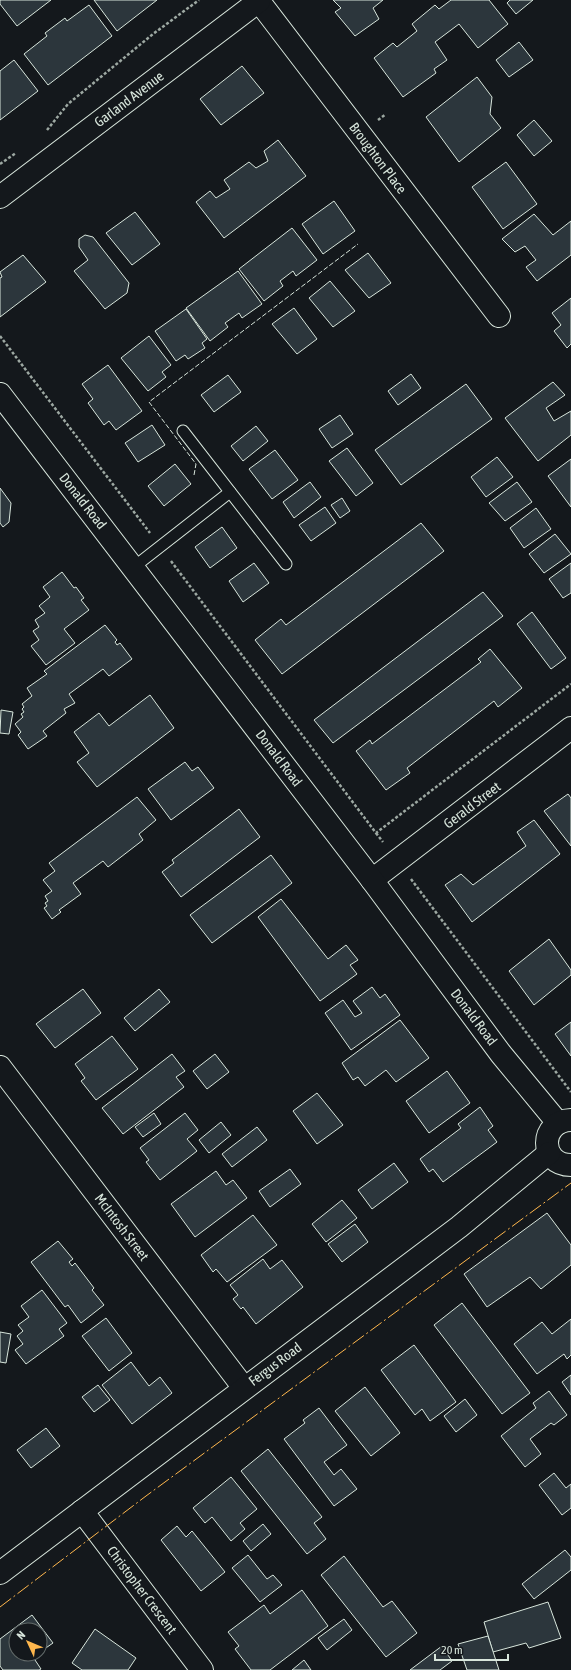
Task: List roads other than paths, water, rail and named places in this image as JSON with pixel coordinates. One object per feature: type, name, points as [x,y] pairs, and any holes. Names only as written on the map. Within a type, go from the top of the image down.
[{"type":"street","name":"Garland Avenue","points":[[0,197],[258,1]]},
{"type":"street","name":"Broughton Place","points":[[258,1],[499,316]]},
{"type":"street","name":"Donald Road","points":[[0,394],[134,567],[372,880],[501,1054],[565,1121]]},
{"type":"street","name":"Gerald Street","points":[[372,880],[571,728]]},
{"type":"street","name":"McIntosh Street","points":[[0,1067],[244,1388]]},
{"type":"street","points":[[565,1121],[553,1127],[547,1139],[549,1153],[558,1163],[571,1165]]},
{"type":"street","name":"Fergus Road","points":[[0,1573],[459,1226],[549,1153]]},
{"type":"street","name":"Christopher Crescent","points":[[82,1511],[202,1670]]},
{"type":"lane","points":[[183,431],[286,564]]},
{"type":"lane","points":[[134,567],[230,492]]}]
